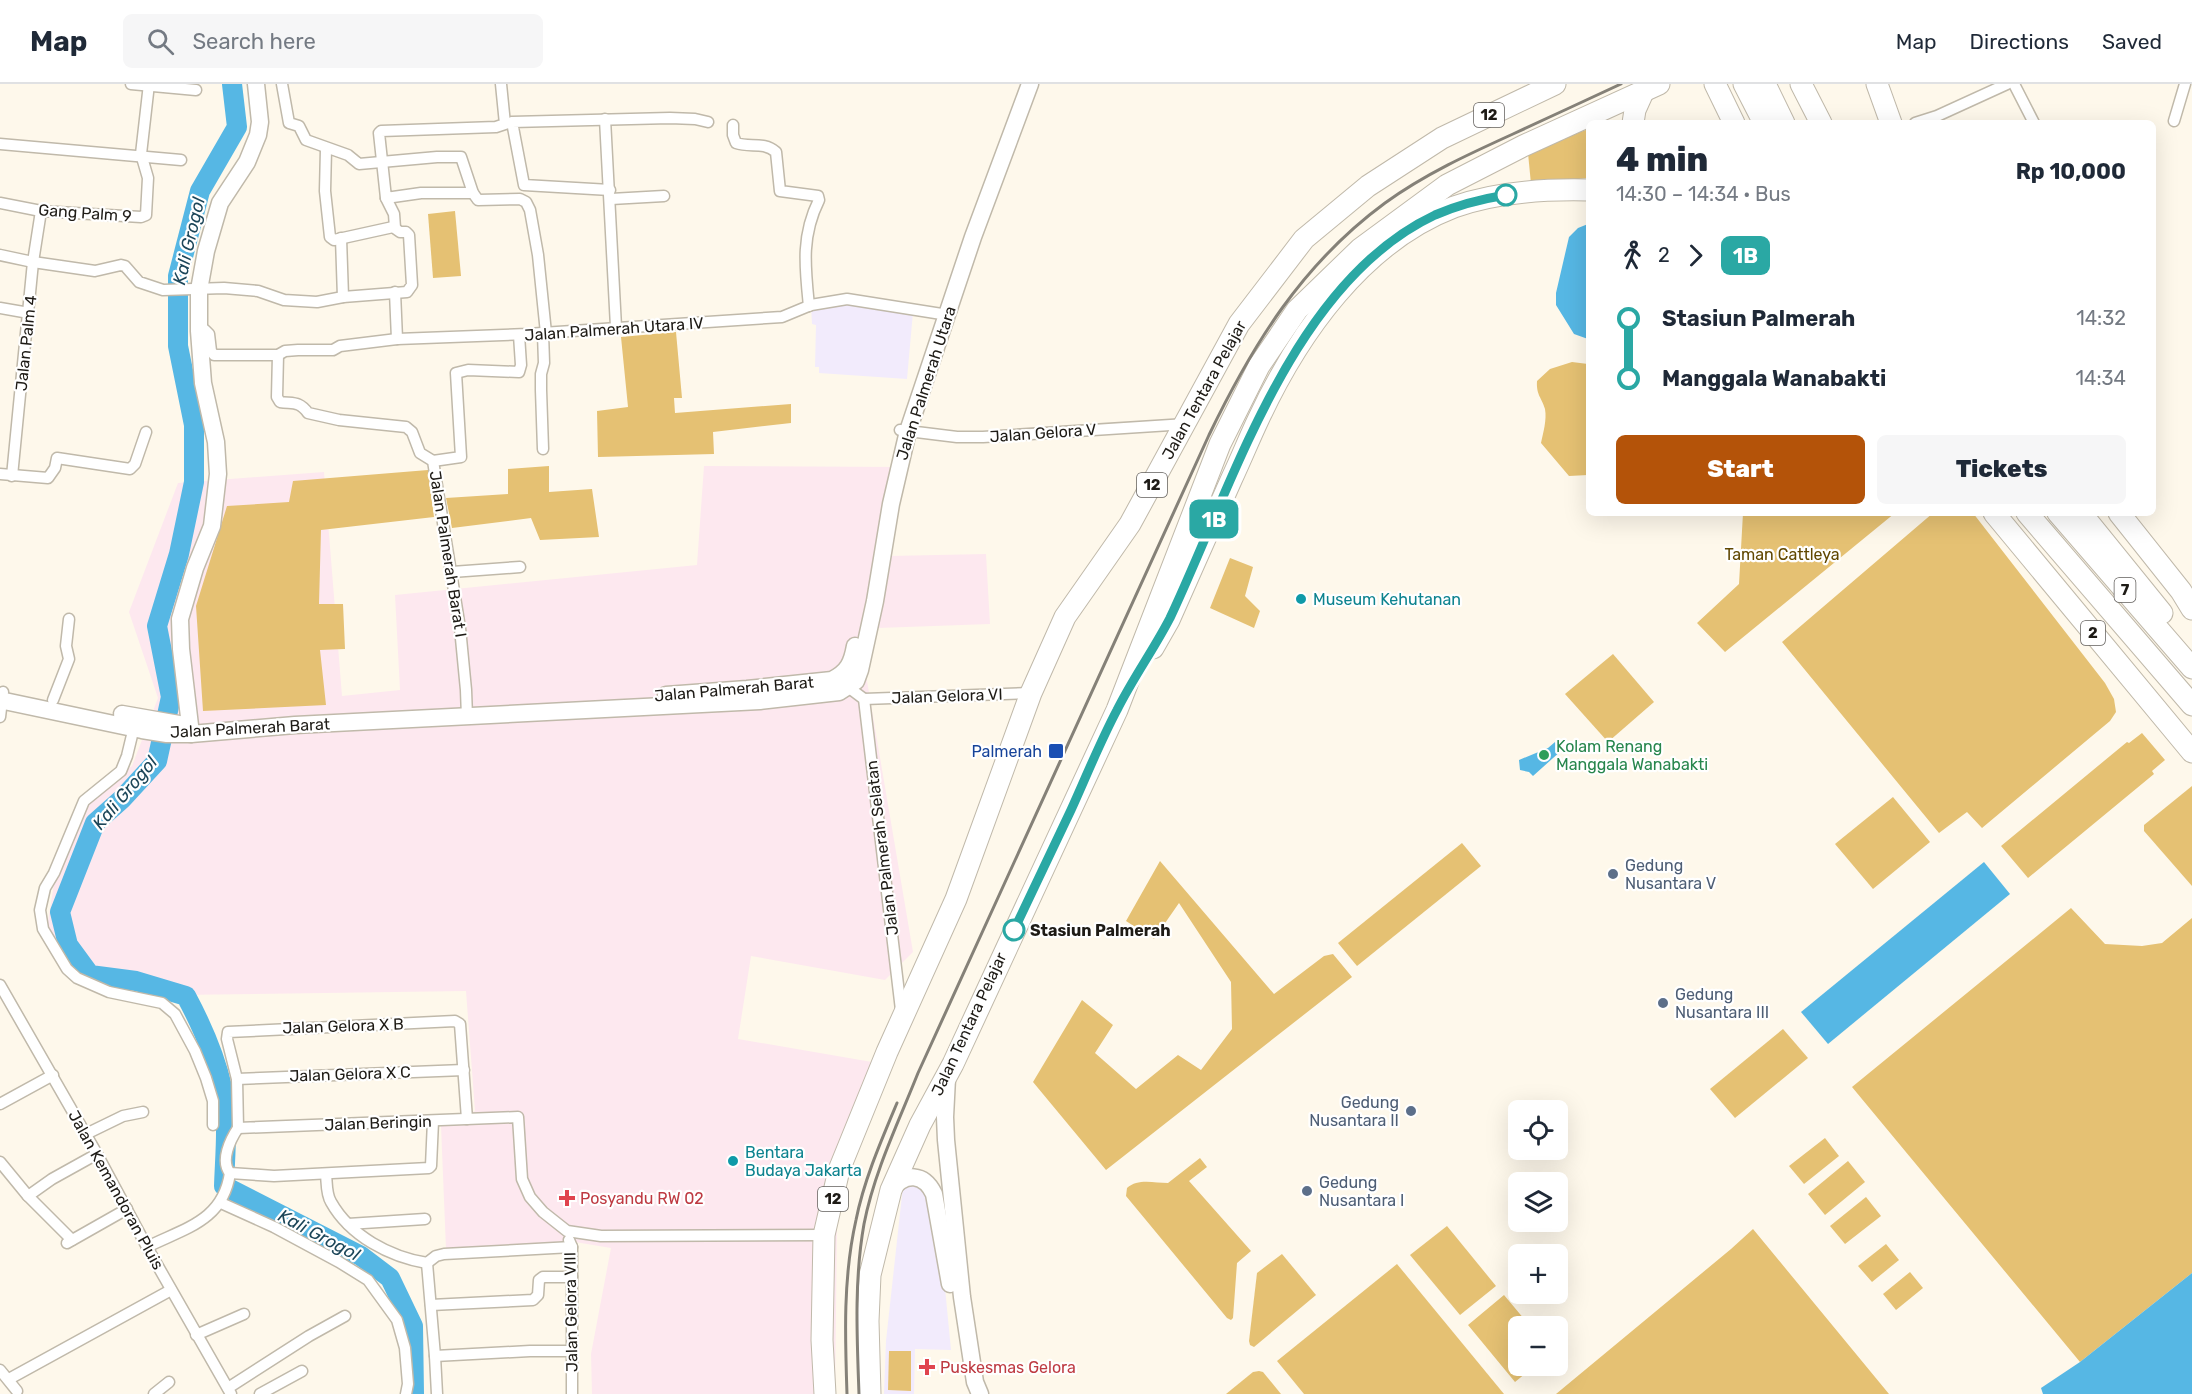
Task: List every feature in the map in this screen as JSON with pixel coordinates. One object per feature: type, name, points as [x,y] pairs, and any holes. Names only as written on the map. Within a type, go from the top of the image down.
[{"type":"highway","name":"Jalan Tentara Pelajar","points":[[825,1394],[822,1340],[825,1235],[839,1170],[902,1016],[956,899],[1031,693],[1065,617],[1130,524],[1239,324],[1304,239],[1368,186],[1442,138],[1555,84]]},
{"type":"highway","points":[[1715,84],[1733,120]]},
{"type":"highway","points":[[1744,84],[1762,120]]},
{"type":"highway","points":[[1765,84],[1783,120]]},
{"type":"highway","points":[[1801,84],[1819,120]]},
{"type":"highway","points":[[1877,84],[1890,120]]},
{"type":"highway","points":[[1885,84],[1897,120]]},
{"type":"highway","name":"Jalan Tentara Pelajar","points":[[870,1394],[868,1321],[870,1275],[891,1190],[1117,710],[1220,444],[1259,366],[1298,310],[1447,185],[1523,146],[1652,87]]},
{"type":"highway","points":[[1633,120],[1635,110],[1652,87]]},
{"type":"highway","points":[[1363,256],[1433,216],[1462,205],[1521,193],[1586,190]]},
{"type":"highway","name":"2","points":[[1996,516],[2192,752]]},
{"type":"highway","name":"7","points":[[2030,516],[2192,705]]},
{"type":"highway","name":"7","points":[[2061,516],[2192,668]]},
{"type":"highway","points":[[2083,516],[2192,650]]},
{"type":"highway","points":[[2121,516],[2181,591],[2192,609]]},
{"type":"main road","points":[[191,729],[181,649],[180,619],[195,568],[212,526],[218,474],[216,442],[203,383],[194,290],[220,203],[247,162],[258,135],[260,122],[256,84]]},
{"type":"main road","name":"Jalan Palmerah Utara","points":[[1010,126],[1021,84]]},
{"type":"main road","name":"Jalan Palmerah Utara","points":[[852,665],[891,504],[904,431],[969,236],[1010,126],[1030,84]]},
{"type":"main road","name":"Jalan Palmerah Utara","points":[[848,687],[856,681],[860,670],[869,601]]},
{"type":"main road","name":"Jalan Palmerah Barat","points":[[466,712],[821,682],[841,676],[852,665]]},
{"type":"main road","name":"Jalan Palmerah Barat","points":[[1,700],[141,725],[191,729],[268,717],[760,701],[839,692],[848,687]]},
{"type":"main road","name":"Jalan Palmerah Barat","points":[[1,700],[53,700],[141,725]]},
{"type":"main road","points":[[947,1074],[946,1140],[962,1297],[975,1382],[980,1394]]},
{"type":"main road","points":[[891,1190],[897,1182],[914,1177],[930,1185],[934,1194],[971,1394]]},
{"type":"street","points":[[131,84],[196,90]]},
{"type":"street","points":[[282,84],[289,124],[299,126],[304,138],[348,155],[359,164],[461,158],[473,194],[482,201],[520,199],[526,202],[530,210],[538,255],[544,333],[541,390],[543,449]]},
{"type":"street","points":[[0,255],[95,271],[116,265],[124,266],[139,282],[163,290],[212,288],[258,291],[284,300],[317,302],[343,297],[407,292],[412,285],[409,236],[406,232],[400,232],[395,228],[394,213],[386,198],[379,133],[381,131],[496,127],[505,124],[501,84]]},
{"type":"street","points":[[1924,120],[2007,84]]},
{"type":"street","points":[[2014,84],[2032,120]]},
{"type":"street","points":[[2174,121],[2185,84]]},
{"type":"street","points":[[142,156],[149,85]]},
{"type":"street","points":[[664,196],[610,194],[524,186],[512,122],[670,118],[708,122]]},
{"type":"street","points":[[605,119],[616,327]]},
{"type":"street","points":[[733,125],[736,143],[766,145],[776,152],[780,191],[818,196],[819,200],[807,231],[805,251],[809,306]]},
{"type":"street","points":[[0,144],[181,160]]},
{"type":"street","points":[[326,148],[325,191],[330,237],[333,240],[395,228]]},
{"type":"street","name":"Gang Palm 9","points":[[0,203],[41,211],[143,217],[147,213],[149,192],[142,156]]},
{"type":"street","points":[[386,198],[421,194],[473,194]]},
{"type":"street","name":"Jalan Palm 4","points":[[12,476],[33,262],[41,211]]},
{"type":"street","points":[[341,238],[343,297]]},
{"type":"street","points":[[395,292],[396,339]]},
{"type":"street","name":"Jalan Palmerah Utara IV","points":[[199,331],[205,330],[209,334],[210,351],[214,355],[278,355],[291,350],[333,350],[340,346],[396,339],[519,335],[782,317],[809,306],[847,299],[942,313]]},
{"type":"street","points":[[0,308],[28,313]]},
{"type":"street","points":[[433,461],[461,457],[456,373],[468,370],[519,372],[521,365],[519,335]]},
{"type":"street","name":"Jalan Palmerah Barat I","points":[[278,355],[277,397],[280,402],[299,404],[308,413],[339,420],[406,427],[412,432],[420,453],[433,461],[462,648],[466,712]]},
{"type":"street","name":"Jalan Gelora V","points":[[904,431],[957,437],[983,437],[1186,424]]},
{"type":"street","points":[[0,474],[48,478],[55,468],[57,458],[130,469],[135,464],[146,432]]},
{"type":"street","points":[[452,572],[520,567]]},
{"type":"street","points":[[53,700],[69,659],[66,646],[69,619]]},
{"type":"street","points":[[848,687],[864,699]]},
{"type":"street","name":"Jalan Gelora VI","points":[[864,699],[1031,693]]},
{"type":"street","name":"Jalan Palmerah Selatan","points":[[864,699],[902,1016]]},
{"type":"street","points":[[141,725],[121,771],[84,801],[54,873],[45,888],[40,910],[43,929],[67,969],[77,978],[109,992],[162,1003],[175,1014],[195,1051],[206,1078],[213,1101],[213,1125]]},
{"type":"street","name":"Jalan Kemandoran Pluis","points":[[0,985],[229,1391]]},
{"type":"street","name":"Jalan Gelora X B","points":[[238,1128],[237,1079],[226,1034],[231,1030],[444,1021],[455,1021],[460,1024],[467,1119]]},
{"type":"street","name":"Jalan Gelora X C","points":[[237,1079],[464,1070]]},
{"type":"street","points":[[0,1104],[52,1075]]},
{"type":"street","points":[[86,1134],[123,1116],[143,1112]]},
{"type":"street","name":"Jalan Beringin","points":[[238,1128],[518,1117],[522,1179],[530,1197],[543,1212],[567,1232]]},
{"type":"street","points":[[227,1188],[274,1176],[429,1168],[431,1166],[433,1121]]},
{"type":"street","points":[[147,1247],[206,1217],[227,1188],[227,1151],[238,1128]]},
{"type":"street","points":[[28,1196],[52,1179],[97,1154]]},
{"type":"street","points":[[0,1162],[69,1242],[127,1209]]},
{"type":"street","points":[[326,1174],[330,1201],[348,1224],[397,1257],[427,1263],[436,1256],[444,1254],[572,1247]]},
{"type":"street","points":[[227,1188],[274,1227],[368,1280],[397,1320],[405,1348],[408,1384],[406,1394]]},
{"type":"street","points":[[348,1224],[425,1219]]},
{"type":"street","points":[[567,1232],[601,1236],[825,1235]]},
{"type":"street","name":"Jalan Gelora VIII","points":[[567,1232],[572,1247],[573,1277],[572,1394]]},
{"type":"street","points":[[427,1263],[437,1394]]},
{"type":"street","points":[[431,1305],[533,1300],[538,1295],[539,1280],[543,1277],[573,1277]]},
{"type":"street","points":[[9,1379],[171,1290]]},
{"type":"street","points":[[196,1335],[244,1314]]},
{"type":"street","points":[[229,1391],[309,1336],[345,1316]]},
{"type":"street","points":[[435,1356],[572,1351]]},
{"type":"street","points":[[0,1370],[17,1391]]},
{"type":"street","points":[[260,1394],[302,1371]]},
{"type":"street","points":[[154,1394],[169,1382]]},
{"type":"shaded area","points":[[844,304],[913,312],[907,379],[819,373],[819,367],[815,367],[816,325],[812,324],[811,306]]},
{"type":"shaded area","points":[[704,466],[900,467],[889,556],[986,554],[990,624],[878,628],[866,675],[913,952],[885,980],[751,956],[738,1039],[872,1062],[838,1143],[835,1394],[592,1394],[591,1354],[611,1248],[569,1241],[446,1249],[441,1126],[475,1111],[466,991],[177,995],[91,977],[46,934],[56,871],[87,799],[132,766],[158,698],[129,612],[178,483],[324,472],[342,696],[400,690],[395,595],[697,565]]},
{"type":"shaded area","points":[[935,1185],[951,1350],[915,1349],[914,1394],[884,1394],[886,1341],[903,1186]]},
{"type":"green space","points":[[1586,130],[1586,178],[1531,184],[1528,153]]},
{"type":"green space","points":[[455,211],[461,276],[433,278],[428,214]]},
{"type":"green space","points":[[676,332],[682,398],[674,398],[675,413],[791,404],[791,423],[713,432],[714,454],[598,457],[597,411],[628,407],[621,337]]},
{"type":"green space","points":[[1572,362],[1586,364],[1586,475],[1569,476],[1541,443],[1545,413],[1537,390],[1537,381],[1550,369]]},
{"type":"green space","points":[[549,466],[549,492],[592,489],[599,537],[540,540],[531,518],[452,528],[446,498],[508,494],[508,469]]},
{"type":"green space","points":[[428,470],[434,517],[321,530],[319,604],[343,604],[345,649],[320,650],[326,705],[203,711],[196,606],[227,506],[289,502],[293,481]]},
{"type":"green space","name":"Taman Cattleya","points":[[1743,516],[1891,516],[1725,652],[1697,623],[1739,584]]},
{"type":"green space","points":[[1929,516],[1975,516],[2105,683],[2114,699],[2116,712],[2110,721],[1982,828],[1967,812],[1939,833],[1782,642]]},
{"type":"green space","points":[[1230,558],[1253,567],[1245,596],[1260,611],[1254,628],[1210,608]]},
{"type":"green space","points":[[1613,654],[1654,702],[1608,742],[1565,694]]},
{"type":"green space","points":[[2142,733],[2165,760],[2152,771],[2154,774],[2028,878],[2001,846],[2127,742],[2129,743]]},
{"type":"green space","points":[[2192,786],[2192,886],[2144,831],[2144,825]]},
{"type":"green space","points":[[1893,797],[1930,842],[1873,889],[1835,844]]},
{"type":"green space","points":[[1462,843],[1481,866],[1357,966],[1338,943]]},
{"type":"green space","points":[[1160,861],[1274,994],[1324,956],[1333,954],[1352,977],[1106,1170],[1033,1082],[1082,1000],[1113,1025],[1095,1053],[1136,1089],[1178,1055],[1201,1070],[1232,1029],[1231,982],[1179,903],[1154,939],[1126,921]]},
{"type":"green space","points":[[2071,908],[2105,944],[2142,946],[2162,943],[2192,918],[2192,1273],[2080,1362],[1852,1087]]},
{"type":"green space","points":[[1783,1029],[1808,1058],[1735,1118],[1710,1089]]},
{"type":"green space","points":[[1825,1138],[1839,1156],[1804,1184],[1789,1166]]},
{"type":"green space","points":[[1200,1158],[1207,1167],[1189,1181],[1251,1251],[1237,1263],[1231,1320],[1126,1196],[1127,1188],[1136,1183],[1168,1183]]},
{"type":"green space","points":[[1848,1161],[1865,1182],[1825,1215],[1808,1194]]},
{"type":"green space","points":[[1866,1197],[1881,1216],[1845,1244],[1830,1226]]},
{"type":"green space","points":[[1447,1226],[1496,1286],[1460,1315],[1410,1255]]},
{"type":"green space","points":[[1753,1229],[1889,1394],[1556,1394],[1731,1249]]},
{"type":"green space","points":[[1886,1244],[1899,1260],[1872,1282],[1858,1266]]},
{"type":"green space","points":[[1282,1254],[1316,1295],[1254,1347],[1249,1341],[1257,1273]]},
{"type":"green space","points":[[1397,1264],[1504,1394],[1304,1394],[1277,1361]]},
{"type":"green space","points":[[1910,1272],[1923,1288],[1896,1310],[1883,1294]]},
{"type":"green space","points":[[1504,1295],[1508,1304],[1512,1304],[1522,1316],[1508,1316],[1508,1374],[1468,1325]]},
{"type":"green space","points":[[889,1351],[911,1351],[911,1391],[888,1390]]},
{"type":"green space","points":[[1253,1372],[1263,1372],[1281,1394],[1226,1394]]},
{"type":"green space","points":[[1510,1376],[1522,1376],[1515,1382]]},
{"type":"water","points":[[1586,225],[1586,338],[1574,334],[1556,305],[1556,293],[1569,237],[1578,228]]},
{"type":"water","name":"Kolam Renang Manggala Wanabakti","points":[[1555,742],[1562,750],[1533,776],[1529,772],[1520,770],[1519,760],[1548,748]]},
{"type":"water","points":[[1984,862],[2010,894],[1828,1044],[1801,1012]]},
{"type":"water","points":[[2192,1273],[2192,1394],[2043,1394],[2041,1388],[2080,1362]]},
{"type":"waterway","name":"Kali Grogol","points":[[232,84],[237,127],[200,191],[178,276],[178,346],[194,425],[194,482],[179,554],[157,626],[171,697],[157,761],[122,799],[95,823],[60,912],[68,945],[90,975],[136,981],[186,996],[207,1040],[222,1087],[226,1124],[224,1186],[361,1256],[390,1278],[413,1326],[414,1394]]},
{"type":"railway","points":[[859,1394],[857,1309],[859,1266],[864,1224],[880,1166],[918,1073],[1209,435],[1243,369],[1282,308],[1304,279],[1355,227],[1385,203],[1448,165],[1621,84]]},
{"type":"railway","points":[[847,1394],[846,1307],[852,1241],[868,1175],[897,1103]]},
{"type":"bus line","name":"1B","points":[[1014,930],[1117,710],[1169,620],[1258,420],[1305,336],[1348,281],[1410,230],[1433,216],[1453,208],[1506,195]]},
{"type":"place","name":"Museum Kehutanan","points":[[1301,599]]},
{"type":"place","name":"Palmerah","points":[[1056,751]]},
{"type":"place","name":"Kolam Renang Manggala Wanabakti","points":[[1544,755]]},
{"type":"place","name":"Gedung Nusantara V","points":[[1613,874]]},
{"type":"place","name":"Stasiun Palmerah","points":[[1014,930]]},
{"type":"place","name":"Gedung Nusantara III","points":[[1663,1003]]},
{"type":"place","name":"Gedung Nusantara II","points":[[1411,1111]]},
{"type":"place","name":"Bentara Budaya Jakarta","points":[[733,1161]]},
{"type":"place","name":"Gedung Nusantara I","points":[[1307,1191]]},
{"type":"place","name":"Posyandu RW 02","points":[[567,1198]]},
{"type":"place","name":"Puskesmas Gelora","points":[[927,1367]]}]
